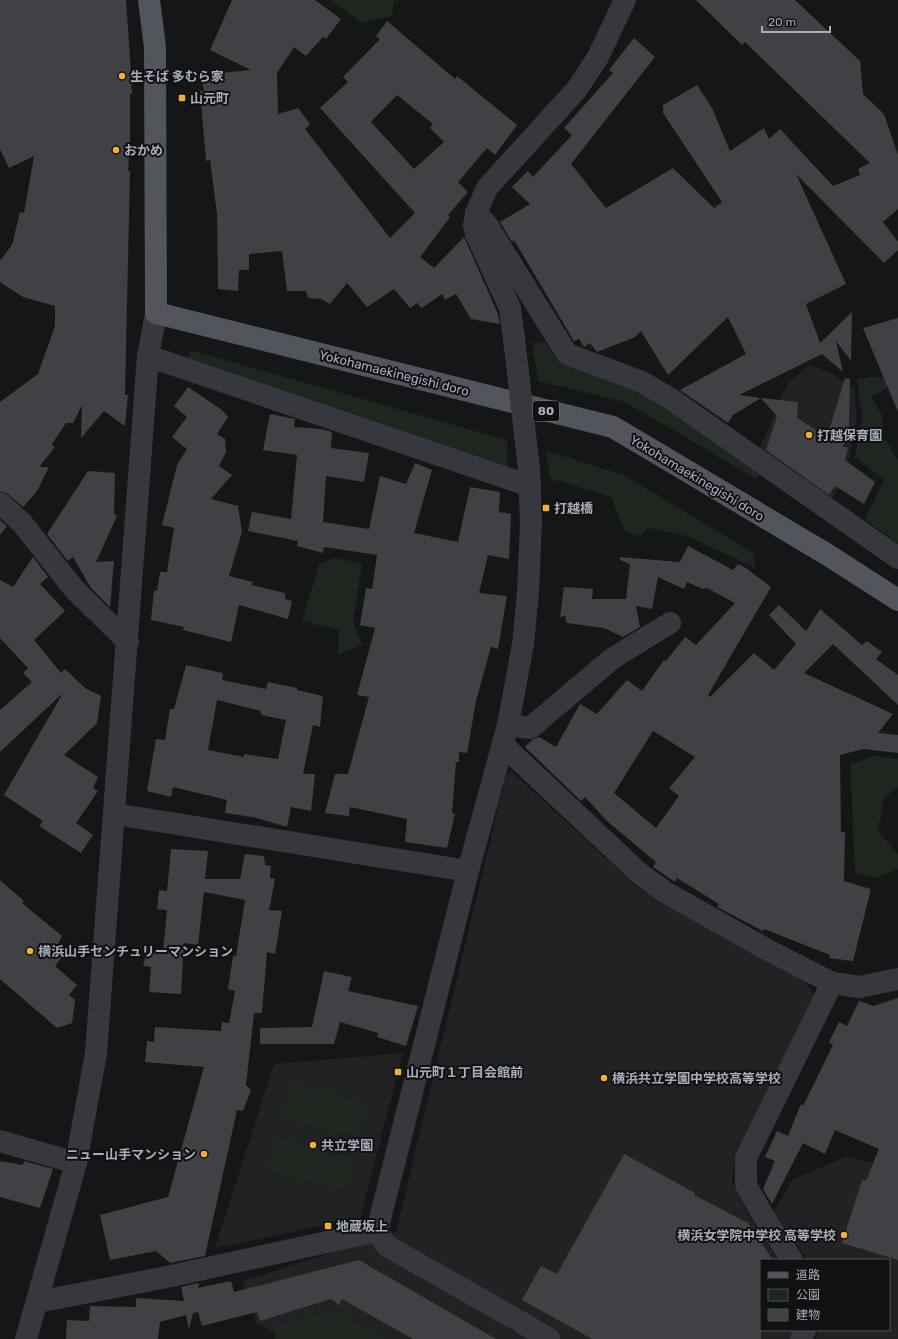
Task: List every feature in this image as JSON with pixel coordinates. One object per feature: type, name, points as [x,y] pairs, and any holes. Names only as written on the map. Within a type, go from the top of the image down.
[{"type":"main road","points":[[148,0],[155,47],[156,313]]},
{"type":"main road","name":"Yokohamaekinegishi doro","points":[[156,313],[613,428],[828,555],[898,600]]},
{"type":"street","points":[[550,1339],[387,1246],[377,1231],[468,871],[506,735],[523,644],[528,592],[530,478],[510,308],[476,234],[474,225],[476,213],[487,188],[577,89],[588,74],[625,0]]},
{"type":"street","points":[[476,213],[487,225],[567,354],[642,382],[671,399],[898,558]]},
{"type":"street","points":[[26,1339],[76,1162],[96,1053],[128,642],[148,356],[156,313]]},
{"type":"street","points":[[148,356],[530,478]]},
{"type":"street","points":[[0,503],[22,523],[74,589],[128,642]]},
{"type":"street","points":[[506,735],[530,728],[613,658],[670,623]]},
{"type":"street","points":[[506,735],[639,874],[659,888],[766,949],[832,983],[859,987],[898,979]]},
{"type":"street","points":[[115,814],[468,871]]},
{"type":"street","points":[[791,1259],[761,1212],[746,1185],[746,1158],[832,983]]},
{"type":"street","points":[[0,1141],[76,1162]]},
{"type":"street","points":[[37,1302],[162,1278],[377,1231]]},
{"type":"shaded area","name":"打越保育園","points":[[810,365],[831,373],[854,389],[857,417],[846,473],[831,501],[758,452],[788,382]]},
{"type":"shaded area","name":"横浜共立学園中学校高等学校","points":[[511,771],[637,887],[806,982],[815,997],[735,1158],[732,1182],[749,1216],[777,1259],[760,1259],[760,1331],[795,1331],[791,1339],[286,1339],[256,1323],[243,1281],[396,1232],[506,775]]},
{"type":"shaded area","name":"共立学園","points":[[403,1053],[360,1218],[215,1248],[274,1064]]},
{"type":"shaded area","name":"横浜女学院中学校 高等学校","points":[[846,1157],[874,1163],[898,1172],[898,1339],[815,1339],[819,1331],[890,1331],[890,1259],[806,1259],[774,1211],[793,1179]]},
{"type":"green space","points":[[330,0],[394,0],[392,16],[362,23]]},
{"type":"green space","points":[[545,342],[556,359],[646,391],[762,472],[756,479],[625,402],[538,381],[532,343]]},
{"type":"green space","points":[[190,350],[507,440],[508,469],[188,360]]},
{"type":"green space","points":[[870,377],[889,378],[891,385],[871,397],[882,415],[884,438],[898,460],[898,544],[865,519],[884,480],[855,457],[862,416],[857,379]]},
{"type":"green space","points":[[546,451],[624,475],[753,553],[756,568],[687,536],[648,528],[641,536],[625,532],[611,497],[550,478]]},
{"type":"green space","points":[[334,558],[362,563],[353,621],[362,645],[338,655],[338,630],[302,620],[319,564]]},
{"type":"green space","points":[[875,756],[898,759],[898,787],[884,798],[878,831],[898,854],[898,869],[876,878],[855,873],[850,764]]},
{"type":"green space","points":[[291,1083],[367,1104],[357,1136],[282,1119]]},
{"type":"green space","points":[[278,1137],[352,1157],[344,1190],[268,1170]]},
{"type":"green space","points":[[334,1311],[385,1339],[275,1339],[275,1326]]},
{"type":"building","points":[[0,0],[126,0],[132,94],[130,94],[130,144],[128,171],[130,171],[125,395],[128,395],[125,426],[104,411],[81,438],[82,405],[73,423],[66,423],[52,444],[55,447],[39,467],[49,467],[37,491],[23,507],[8,494],[0,491],[0,402],[38,374],[55,326],[55,306],[23,297],[0,282],[0,261],[12,245],[20,212],[24,213],[34,156],[9,168],[0,149]]},
{"type":"building","points":[[232,0],[315,0],[341,19],[326,39],[323,37],[306,56],[294,47],[277,73],[278,114],[298,108],[310,124],[305,129],[390,238],[415,213],[320,108],[348,82],[343,77],[380,39],[376,36],[387,21],[455,79],[457,76],[517,125],[495,155],[487,148],[458,182],[468,192],[448,215],[450,217],[420,257],[434,268],[464,237],[498,314],[500,324],[471,319],[456,294],[445,300],[442,294],[422,308],[417,303],[410,308],[394,289],[367,307],[347,283],[330,304],[321,299],[308,298],[306,291],[287,291],[282,251],[249,254],[249,270],[239,270],[238,291],[218,289],[217,214],[210,160],[206,161],[200,91],[204,91],[201,75],[251,70],[210,50]],"holes":[[[397,95],[433,124],[430,128],[444,142],[414,169],[371,122]]]},
{"type":"building","points":[[696,0],[795,0],[860,61],[863,94],[884,114],[898,155],[898,209],[883,222],[898,242],[898,250],[884,263],[796,174],[846,284],[806,304],[820,343],[852,312],[851,361],[836,341],[843,372],[822,354],[739,395],[761,398],[733,415],[728,423],[680,390],[746,354],[728,317],[668,375],[641,331],[635,337],[597,352],[590,343],[584,347],[579,339],[574,341],[514,240],[512,242],[500,222],[530,204],[512,187],[528,171],[533,177],[572,135],[564,128],[613,73],[609,70],[634,38],[655,57],[571,164],[606,208],[673,168],[714,208],[722,202],[663,113],[663,105],[697,85],[712,108],[730,151],[764,128],[769,139],[780,129],[833,186],[860,175],[858,169],[870,163],[745,42],[742,45]]},
{"type":"building","points":[[898,318],[898,412],[863,328]]},
{"type":"building","points":[[845,378],[850,379],[849,427],[843,447],[848,447],[845,460],[875,482],[864,504],[835,486],[829,495],[766,450],[777,416],[761,398],[798,402],[797,418],[827,437]]},
{"type":"building","points":[[188,387],[222,410],[228,417],[217,434],[225,439],[226,452],[219,466],[232,475],[211,499],[238,506],[242,532],[229,576],[253,582],[252,585],[285,593],[285,599],[292,601],[288,619],[239,605],[231,642],[183,630],[184,627],[151,620],[154,590],[157,591],[160,572],[167,572],[174,528],[162,525],[177,465],[187,449],[172,437],[187,417],[174,406]]},
{"type":"building","points":[[270,414],[295,419],[294,427],[321,429],[332,432],[331,448],[369,453],[364,482],[326,476],[323,522],[369,529],[380,476],[406,484],[415,463],[432,470],[414,533],[458,542],[470,487],[500,492],[499,512],[511,514],[509,559],[488,555],[479,593],[507,596],[498,649],[491,647],[476,701],[467,753],[459,752],[459,762],[456,762],[452,813],[455,814],[447,848],[405,842],[407,819],[350,807],[349,816],[325,813],[335,774],[348,774],[369,697],[357,695],[375,628],[360,625],[366,588],[372,589],[377,555],[324,547],[323,553],[297,546],[298,541],[248,531],[252,512],[291,519],[297,455],[263,450]]},
{"type":"building","points":[[88,471],[115,473],[114,514],[117,516],[96,562],[114,561],[110,607],[91,588],[73,557],[68,561],[47,534]]},
{"type":"building","points":[[0,520],[7,526],[0,535]]},
{"type":"building","points":[[688,546],[733,570],[738,564],[746,568],[771,587],[708,695],[710,697],[754,653],[774,670],[796,644],[769,615],[779,605],[806,631],[820,609],[862,645],[867,641],[882,652],[876,659],[898,675],[898,705],[833,644],[804,673],[893,714],[878,733],[898,735],[898,753],[863,749],[840,755],[841,832],[845,832],[844,881],[871,889],[853,961],[829,958],[830,955],[764,929],[763,931],[717,907],[719,904],[677,878],[675,882],[653,867],[656,862],[607,821],[585,797],[581,801],[525,747],[532,740],[539,737],[556,747],[580,704],[597,714],[627,680],[642,691],[664,660],[666,661],[685,637],[696,645],[735,603],[707,588],[703,589],[687,582],[684,589],[658,577],[652,609],[636,606],[640,627],[623,637],[604,628],[567,623],[565,616],[560,617],[564,587],[593,589],[592,599],[626,599],[630,564],[620,560],[620,557],[680,562]],"holes":[[[653,731],[695,757],[669,788],[679,796],[656,828],[614,793]]]},
{"type":"building","points":[[33,557],[48,577],[40,584],[65,611],[34,640],[61,673],[65,669],[85,688],[101,696],[97,723],[64,755],[98,777],[93,788],[98,791],[76,823],[93,835],[81,853],[39,826],[43,821],[4,795],[63,693],[0,752],[0,710],[32,682],[23,673],[28,668],[0,638],[0,580],[13,587]]},
{"type":"building","points":[[186,665],[223,673],[222,680],[266,689],[268,682],[297,688],[297,690],[323,696],[320,727],[313,725],[303,774],[315,774],[311,811],[291,807],[287,827],[253,817],[225,813],[227,800],[173,787],[171,797],[147,791],[156,739],[165,740],[170,709],[174,709]],"holes":[[[217,700],[261,711],[261,715],[286,720],[278,759],[244,754],[244,757],[208,750]]]},
{"type":"building","points":[[171,849],[208,851],[205,879],[240,879],[245,854],[264,856],[265,865],[271,866],[270,878],[275,879],[269,910],[282,911],[275,954],[267,952],[262,1013],[254,1013],[246,1085],[251,1090],[243,1111],[237,1110],[205,1256],[170,1263],[156,1251],[110,1260],[100,1215],[168,1197],[204,1067],[145,1062],[147,1041],[154,1042],[155,1027],[221,1031],[222,1022],[229,1023],[235,991],[228,989],[233,956],[236,956],[245,900],[204,892],[198,945],[184,943],[181,994],[149,992],[151,967],[143,966],[147,949],[163,950],[167,910],[157,909],[159,890],[167,891]]},
{"type":"building","name":"横浜山手センチュリーマンション","points":[[0,880],[24,901],[22,903],[62,936],[57,947],[64,954],[55,966],[77,985],[69,995],[75,1000],[72,1023],[57,1028],[0,979]]},
{"type":"building","points":[[324,971],[352,977],[348,991],[418,1006],[406,1046],[377,1037],[378,1033],[340,1022],[334,1044],[260,1044],[260,1028],[312,1027]]},
{"type":"building","points":[[898,998],[898,1260],[842,1243],[862,1180],[866,1181],[879,1149],[835,1130],[825,1154],[803,1143],[772,1204],[763,1189],[775,1161],[765,1157],[777,1131],[788,1136],[801,1104],[803,1106],[833,1045],[829,1042],[839,1022],[847,1026],[859,1001],[873,1006]]},
{"type":"building","points":[[624,1154],[695,1193],[694,1195],[748,1223],[772,1259],[760,1259],[761,1339],[592,1339],[522,1300],[541,1266],[557,1274]]},
{"type":"building","points":[[0,1161],[23,1165],[24,1161],[53,1169],[40,1208],[0,1197]]},
{"type":"building","points":[[359,1260],[496,1339],[413,1339],[342,1299],[339,1305],[331,1299],[260,1321],[257,1312],[202,1326],[198,1312],[193,1313],[189,1329],[186,1315],[160,1322],[158,1339],[66,1339],[67,1320],[89,1321],[90,1306],[136,1307],[136,1298],[184,1301],[181,1287],[199,1283],[198,1288],[231,1281],[234,1292]]},
{"type":"place","name":"生そば 多むら家","points":[[122,76]]},
{"type":"place","name":"山元町","points":[[182,98]]},
{"type":"place","name":"おかめ","points":[[116,150]]},
{"type":"place","name":"打越保育園","points":[[809,435]]},
{"type":"place","name":"打越橋","points":[[546,508]]},
{"type":"place","name":"横浜山手センチュリーマンション","points":[[30,951]]},
{"type":"place","name":"山元町１丁目会館前","points":[[398,1072]]},
{"type":"place","name":"横浜共立学園中学校高等学校","points":[[604,1078]]},
{"type":"place","name":"共立学園","points":[[313,1145]]},
{"type":"place","name":"ニュー山手マンション","points":[[204,1154]]},
{"type":"place","name":"地蔵坂上","points":[[328,1226]]},
{"type":"place","name":"横浜女学院中学校 高等学校","points":[[844,1235]]}]
